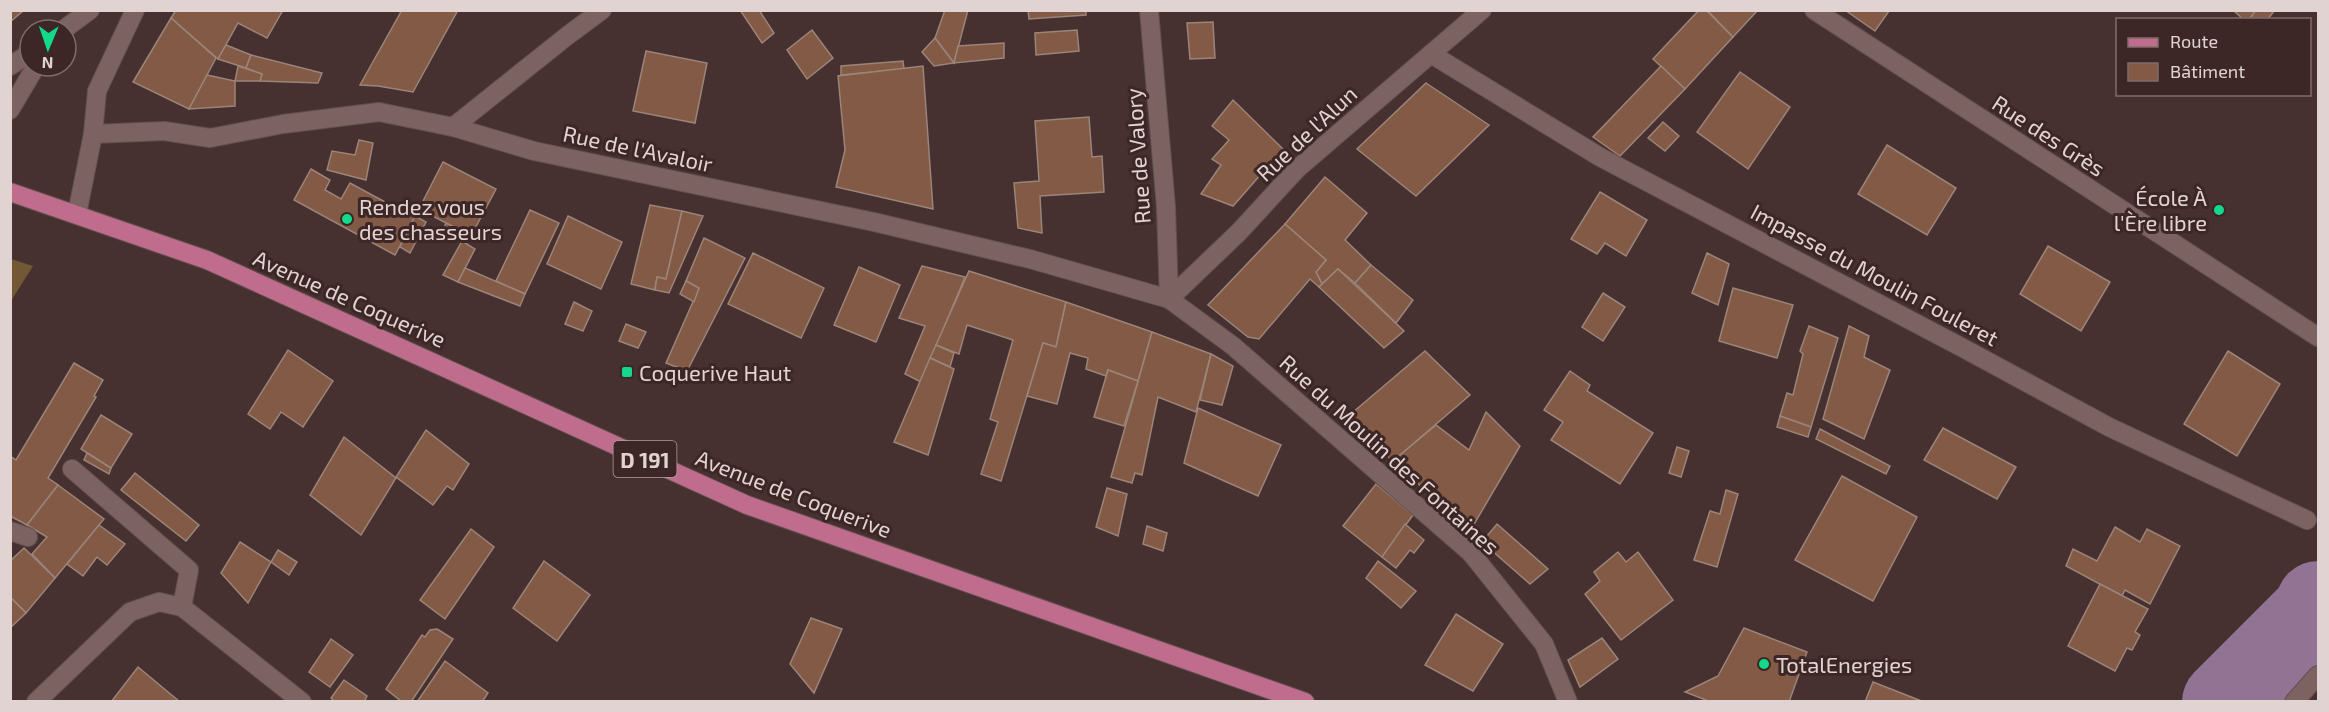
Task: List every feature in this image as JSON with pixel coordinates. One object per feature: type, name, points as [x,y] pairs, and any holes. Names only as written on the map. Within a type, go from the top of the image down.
[{"type":"main road","name":"Avenue de Coquerive","points":[[10,192],[207,260],[747,506],[1305,702]]},
{"type":"street","points":[[77,214],[93,134],[97,91],[135,10]]},
{"type":"street","points":[[453,127],[602,10]]},
{"type":"street","name":"Rue de Valory","points":[[1149,10],[1166,207],[1169,299]]},
{"type":"street","name":"Rue de l'Alun","points":[[1169,299],[1239,232],[1297,168],[1482,10]]},
{"type":"street","name":"Rue des Grès","points":[[1814,10],[2319,338]]},
{"type":"street","name":"Impasse du Moulin Fouleret","points":[[1431,54],[1600,157],[2109,427],[2307,520]]},
{"type":"street","points":[[10,110],[29,78]]},
{"type":"street","name":"Rue de l'Avaloir","points":[[93,134],[164,130],[210,138],[283,124],[379,112],[453,127],[534,151],[874,222],[1018,256],[1169,299]]},
{"type":"street","name":"Rue du Moulin des Fontaines","points":[[1169,299],[1233,346],[1471,553],[1544,644],[1568,702]]},
{"type":"street","points":[[72,469],[189,570],[182,607]]},
{"type":"street","points":[[10,531],[28,537]]},
{"type":"street","points":[[36,702],[130,612],[159,602],[182,607],[302,702]]},
{"type":"street","points":[[2294,702],[2319,675]]},
{"type":"shaded area","points":[[10,259],[33,266],[11,301]]},
{"type":"building","points":[[10,10],[24,10],[10,22]]},
{"type":"building","points":[[176,10],[283,10],[267,38],[238,23],[218,59],[171,18]]},
{"type":"building","points":[[402,10],[458,10],[413,92],[360,85]]},
{"type":"building","points":[[740,10],[759,10],[774,33],[762,43]]},
{"type":"building","points":[[945,10],[968,10],[954,63],[935,38]]},
{"type":"building","points":[[1028,10],[1086,10],[1086,15],[1029,19]]},
{"type":"building","points":[[1699,10],[1707,11],[1733,37],[1685,89],[1653,59]]},
{"type":"building","points":[[1707,10],[1758,10],[1733,37]]},
{"type":"building","points":[[1845,10],[1889,10],[1889,11],[1875,31]]},
{"type":"building","points":[[2233,10],[2256,10],[2250,18],[2242,18]]},
{"type":"building","points":[[2256,10],[2275,10],[2269,18],[2250,18]]},
{"type":"building","points":[[171,18],[216,58],[189,109],[133,82]]},
{"type":"building","points":[[1213,22],[1215,58],[1190,59],[1187,23]]},
{"type":"building","points":[[812,30],[833,58],[807,79],[787,50]]},
{"type":"building","points":[[1077,30],[1079,51],[1036,55],[1035,33]]},
{"type":"building","points":[[935,38],[954,63],[934,66],[922,52]]},
{"type":"building","points":[[1004,43],[1004,58],[954,63],[958,46]]},
{"type":"building","points":[[226,45],[251,55],[246,68],[218,59]]},
{"type":"building","points":[[646,51],[707,63],[695,123],[633,111]]},
{"type":"building","points":[[251,55],[322,73],[318,83],[260,81],[262,74],[246,68]]},
{"type":"building","points":[[903,61],[904,69],[841,75],[841,66]]},
{"type":"building","points":[[238,66],[262,74],[260,81],[235,81]]},
{"type":"building","points":[[923,66],[933,209],[836,187],[845,150],[838,76]]},
{"type":"building","points":[[1661,66],[1685,89],[1620,156],[1593,137]]},
{"type":"building","points":[[1740,72],[1790,107],[1748,169],[1697,132]]},
{"type":"building","points":[[207,75],[235,81],[235,106],[189,109]]},
{"type":"building","points":[[1426,83],[1489,125],[1416,196],[1357,149]]},
{"type":"building","points":[[1233,100],[1283,149],[1233,206],[1201,194],[1221,165],[1212,159],[1229,140],[1212,126]]},
{"type":"building","points":[[1089,117],[1092,157],[1102,156],[1104,192],[1040,196],[1042,233],[1018,228],[1014,183],[1039,181],[1035,121]]},
{"type":"building","points":[[1663,122],[1679,136],[1665,151],[1648,138]]},
{"type":"building","points":[[359,140],[373,143],[366,180],[327,170],[332,151],[355,155]]},
{"type":"building","points":[[1887,145],[1956,188],[1927,235],[1858,194]]},
{"type":"building","points":[[443,162],[496,189],[471,236],[419,209]]},
{"type":"building","points":[[311,169],[330,180],[325,190],[341,199],[350,183],[415,218],[395,255],[294,200]]},
{"type":"building","points":[[1325,177],[1367,213],[1345,240],[1371,265],[1355,283],[1338,269],[1322,284],[1316,272],[1326,260],[1285,224]]},
{"type":"building","points":[[1600,192],[1647,220],[1626,256],[1605,243],[1597,254],[1571,239]]},
{"type":"building","points":[[650,205],[682,211],[666,279],[657,277],[655,290],[631,284]]},
{"type":"building","points":[[530,210],[559,223],[525,294],[496,281]]},
{"type":"building","points":[[682,211],[703,216],[669,293],[655,290],[657,277],[666,279]]},
{"type":"building","points":[[415,216],[426,222],[410,253],[400,247]]},
{"type":"building","points":[[568,216],[622,242],[601,289],[547,264]]},
{"type":"building","points":[[446,223],[458,229],[454,235],[443,230]]},
{"type":"building","points":[[1285,224],[1326,260],[1316,272],[1322,284],[1319,287],[1310,279],[1259,339],[1248,337],[1208,305]]},
{"type":"building","points":[[704,238],[745,258],[687,371],[666,363],[699,288],[686,281]]},
{"type":"building","points":[[462,241],[475,249],[458,282],[443,275]]},
{"type":"building","points":[[2048,246],[2110,282],[2081,331],[2020,294]]},
{"type":"building","points":[[753,253],[824,288],[801,338],[728,304]]},
{"type":"building","points":[[1707,253],[1729,264],[1718,305],[1692,293]]},
{"type":"building","points":[[1371,265],[1413,300],[1396,323],[1355,283]]},
{"type":"building","points":[[922,266],[965,277],[921,382],[905,374],[925,326],[899,318]]},
{"type":"building","points":[[859,267],[900,285],[876,342],[834,325]]},
{"type":"building","points":[[465,268],[525,294],[520,306],[458,282]]},
{"type":"building","points":[[1338,269],[1404,331],[1384,348],[1319,287]]},
{"type":"building","points":[[969,271],[1066,302],[1056,347],[1043,343],[1001,481],[981,474],[998,422],[990,419],[1013,340],[967,325],[959,354],[936,345]]},
{"type":"building","points":[[686,281],[699,288],[694,302],[680,294]]},
{"type":"building","points":[[1733,288],[1793,305],[1777,358],[1719,341]]},
{"type":"building","points":[[1603,293],[1625,307],[1603,341],[1582,327]]},
{"type":"building","points":[[574,302],[592,311],[583,331],[565,324]]},
{"type":"building","points":[[1066,302],[1152,332],[1138,381],[1108,370],[1106,376],[1086,369],[1088,358],[1070,353],[1057,404],[1027,396],[1043,343],[1056,347]]},
{"type":"building","points":[[626,324],[646,332],[638,348],[619,341]]},
{"type":"building","points":[[1809,326],[1838,338],[1811,427],[1780,416],[1787,393],[1793,395],[1803,354],[1800,351]]},
{"type":"building","points":[[1849,326],[1869,336],[1864,357],[1890,370],[1864,439],[1823,419]]},
{"type":"building","points":[[1152,332],[1211,354],[1196,412],[1158,397],[1142,475],[1135,473],[1132,483],[1111,477]]},
{"type":"building","points":[[936,345],[954,353],[950,367],[930,358]]},
{"type":"building","points":[[288,350],[333,381],[303,427],[281,412],[270,429],[248,414]]},
{"type":"building","points":[[1425,351],[1470,395],[1393,461],[1345,419]]},
{"type":"building","points":[[2228,351],[2280,384],[2237,456],[2184,424]]},
{"type":"building","points":[[1211,354],[1233,366],[1222,405],[1200,400]]},
{"type":"building","points":[[930,358],[954,369],[928,455],[894,442]]},
{"type":"building","points":[[74,363],[103,380],[94,396],[96,397],[48,478],[58,485],[27,525],[10,516],[10,456],[16,460]]},
{"type":"building","points":[[1108,370],[1138,381],[1124,426],[1094,417]]},
{"type":"building","points":[[1570,371],[1590,385],[1587,391],[1653,433],[1620,484],[1551,440],[1563,422],[1544,410]]},
{"type":"building","points":[[1198,408],[1281,445],[1258,496],[1184,463]]},
{"type":"building","points":[[1486,412],[1520,446],[1470,531],[1393,461],[1436,425],[1469,450]]},
{"type":"building","points":[[101,415],[132,434],[111,468],[81,449]]},
{"type":"building","points":[[1780,416],[1811,427],[1808,437],[1777,427]]},
{"type":"building","points":[[1943,428],[2016,467],[1997,499],[1924,460]]},
{"type":"building","points":[[1820,429],[1890,466],[1886,474],[1816,439]]},
{"type":"building","points":[[426,430],[469,464],[453,490],[447,486],[433,505],[396,477]]},
{"type":"building","points":[[344,437],[396,478],[361,535],[310,495]]},
{"type":"building","points":[[1677,447],[1689,451],[1681,477],[1669,473]]},
{"type":"building","points":[[87,453],[111,468],[109,474],[84,460]]},
{"type":"building","points":[[135,473],[199,525],[186,541],[121,490]]},
{"type":"building","points":[[1842,476],[1917,517],[1873,601],[1795,560]]},
{"type":"building","points":[[1376,484],[1413,515],[1382,557],[1343,526]]},
{"type":"building","points":[[58,485],[104,519],[55,578],[32,554],[47,537],[27,525]]},
{"type":"building","points":[[1107,488],[1127,494],[1118,536],[1096,527]]},
{"type":"building","points":[[1726,490],[1738,494],[1717,567],[1694,560],[1710,511],[1720,514]]},
{"type":"building","points":[[1405,524],[1424,540],[1414,553],[1410,550],[1396,568],[1382,557]]},
{"type":"building","points":[[1497,524],[1548,569],[1530,584],[1482,542]]},
{"type":"building","points":[[99,525],[125,544],[107,565],[97,557],[83,576],[67,564]]},
{"type":"building","points":[[1147,526],[1167,533],[1163,551],[1143,544]]},
{"type":"building","points":[[2115,527],[2140,542],[2147,529],[2180,546],[2150,604],[2125,590],[2122,596],[2066,566],[2073,549],[2097,561]]},
{"type":"building","points":[[471,529],[494,547],[445,619],[420,600]]},
{"type":"building","points":[[240,542],[271,562],[248,603],[221,573]]},
{"type":"building","points":[[24,548],[55,578],[26,613],[10,597],[10,561]]},
{"type":"building","points":[[278,550],[297,562],[289,575],[271,562]]},
{"type":"building","points":[[1618,552],[1626,562],[1638,552],[1673,600],[1621,640],[1585,594],[1600,581],[1594,572]]},
{"type":"building","points":[[544,561],[590,595],[557,641],[513,608]]},
{"type":"building","points":[[1378,561],[1416,591],[1401,608],[1366,578]]},
{"type":"building","points":[[2100,584],[2148,609],[2135,632],[2140,635],[2132,650],[2127,648],[2115,671],[2068,646]]},
{"type":"building","points":[[10,597],[26,613],[10,628]]},
{"type":"building","points":[[1456,614],[1503,644],[1473,691],[1425,665]]},
{"type":"building","points":[[811,618],[842,629],[814,693],[790,664]]},
{"type":"building","name":"TotalEnergies","points":[[1744,628],[1807,652],[1789,702],[1711,702],[1685,692],[1718,676]]},
{"type":"building","points":[[437,629],[453,639],[411,702],[402,702],[386,689],[422,635],[425,637],[430,630]]},
{"type":"building","points":[[1602,638],[1618,659],[1580,687],[1568,660]]},
{"type":"building","points":[[331,639],[353,655],[330,687],[309,672]]},
{"type":"building","points":[[445,661],[488,693],[482,702],[417,702]]},
{"type":"building","points":[[138,667],[180,702],[111,702]]},
{"type":"building","points":[[344,680],[367,696],[364,702],[336,702],[331,698]]},
{"type":"building","points":[[1873,682],[1924,702],[1865,702]]},
{"type":"waterway","points":[[2224,702],[2314,612],[2318,603]]},
{"type":"place","name":"École À l'Ère libre","points":[[2219,210]]},
{"type":"place","name":"Rendez vous des chasseurs","points":[[347,219]]},
{"type":"place","name":"Coquerive Haut","points":[[627,372]]},
{"type":"place","name":"TotalEnergies","points":[[1764,664]]}]
